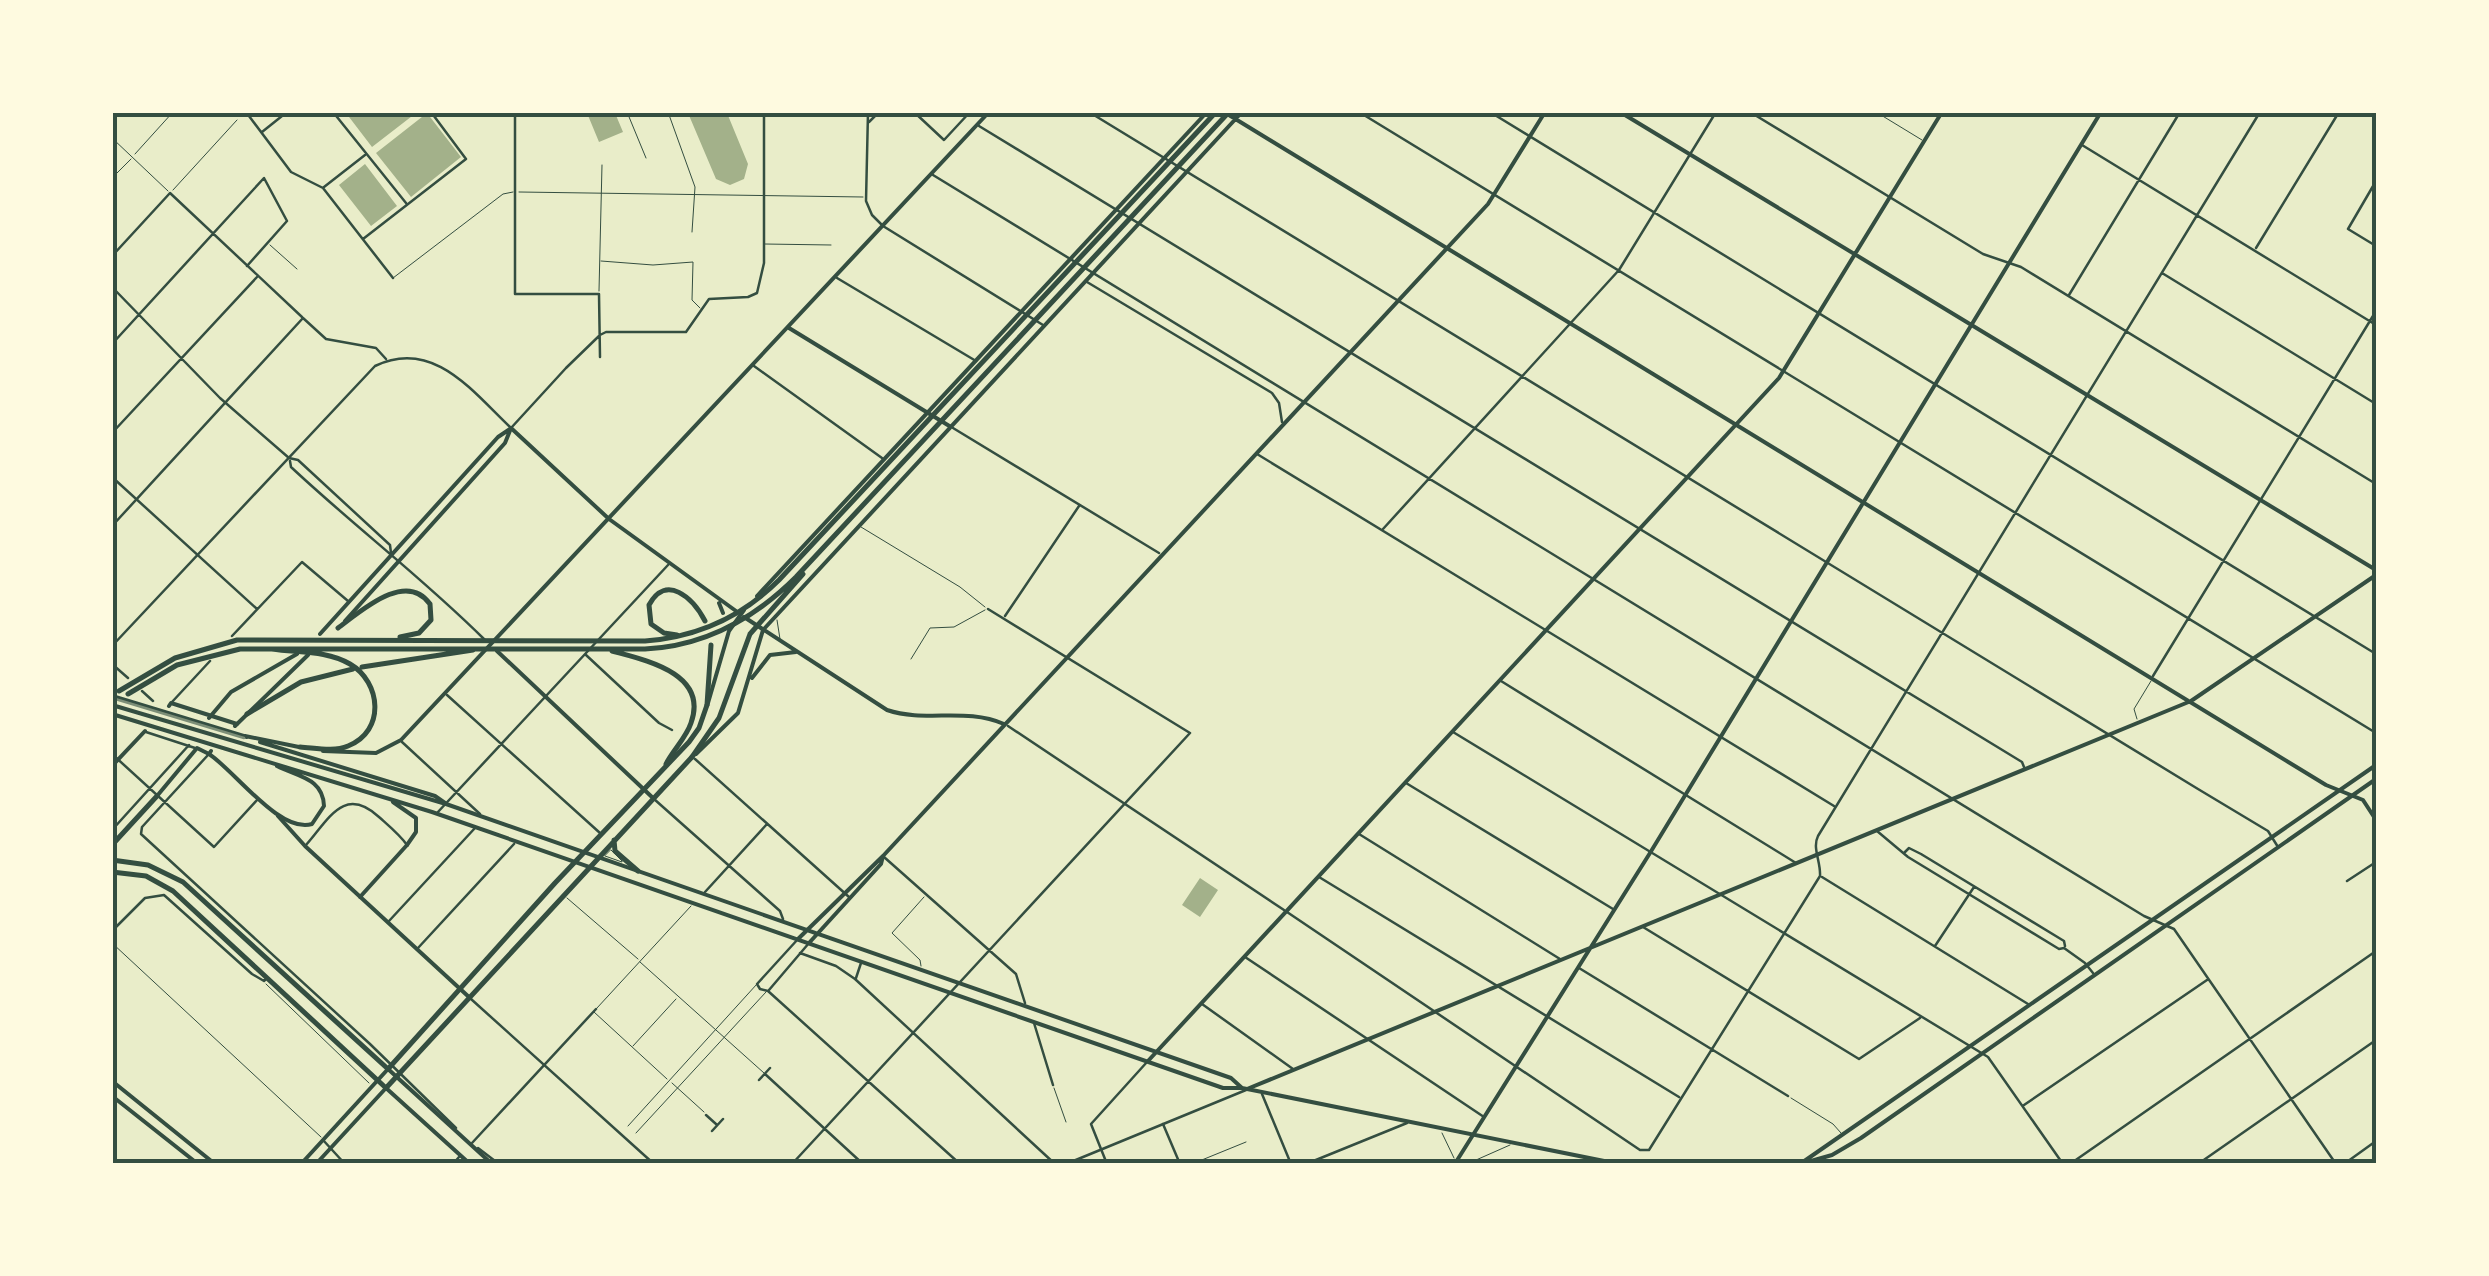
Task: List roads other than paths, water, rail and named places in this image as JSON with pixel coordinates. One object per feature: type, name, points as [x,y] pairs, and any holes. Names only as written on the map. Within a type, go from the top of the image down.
[{"type":"highway","points":[[295,651],[326,647],[625,649],[701,630],[748,606],[779,580],[1216,112]]},
{"type":"highway","points":[[112,872],[146,876],[170,888],[375,1083],[386,1088],[692,756],[719,718],[754,628],[815,557],[1227,112]]},
{"type":"highway","points":[[141,684],[175,658],[235,638],[384,639],[453,648],[661,648],[704,638],[754,614],[815,557]]},
{"type":"highway","points":[[685,635],[664,634],[651,624],[648,605],[658,592],[672,589],[683,593],[705,621]]},
{"type":"highway","points":[[338,628],[395,592],[411,591],[426,598],[432,612],[426,628],[415,635],[384,639]]},
{"type":"highway","points":[[112,860],[148,865],[182,882],[390,1067],[695,735],[708,706],[712,644]]},
{"type":"highway","points":[[126,691],[228,650],[260,647],[319,653],[357,668],[370,683],[376,701],[368,731],[341,748],[300,747]]},
{"type":"highway","points":[[246,714],[301,682],[453,648]]},
{"type":"highway","points":[[625,649],[668,669],[691,693],[692,722],[666,764]]},
{"type":"highway","points":[[112,845],[157,796]]},
{"type":"highway","points":[[614,840],[615,851],[638,871]]},
{"type":"main road","points":[[278,746],[368,754],[383,752],[401,740],[989,112]]},
{"type":"main road","points":[[708,706],[725,642],[741,614],[1207,112]]},
{"type":"main road","points":[[1227,112],[2152,678],[2340,791],[2363,800],[2376,820]]},
{"type":"main road","points":[[692,756],[738,713],[763,630],[1242,112]]},
{"type":"main road","points":[[798,939],[881,864],[883,856],[1448,248],[1495,195],[1544,112]]},
{"type":"main road","points":[[1245,1088],[2191,701],[2376,572],[1620,112]]},
{"type":"main road","points":[[1148,1062],[1784,371],[1942,112]]},
{"type":"main road","points":[[1455,1163],[1650,852],[2100,112]]},
{"type":"main road","points":[[788,328],[951,427]]},
{"type":"main road","points":[[511,428],[609,520],[668,565],[887,710],[915,716],[974,714],[1005,724]]},
{"type":"main road","points":[[320,634],[498,437],[511,428]]},
{"type":"main road","points":[[334,637],[505,443],[511,428]]},
{"type":"main road","points":[[825,520],[846,538]]},
{"type":"main road","points":[[780,570],[800,588]]},
{"type":"main road","points":[[717,598],[723,613]]},
{"type":"main road","points":[[490,644],[653,798]]},
{"type":"main road","points":[[210,716],[236,688],[295,651]]},
{"type":"main road","points":[[749,682],[770,655],[796,652]]},
{"type":"main road","points":[[170,704],[236,725],[308,655]]},
{"type":"main road","points":[[112,696],[435,796],[446,804]]},
{"type":"main road","points":[[112,705],[446,804],[1231,1078],[1245,1088]]},
{"type":"main road","points":[[112,714],[436,814],[1223,1088],[1245,1088],[1619,1164]]},
{"type":"main road","points":[[112,766],[144,732]]},
{"type":"main road","points":[[157,796],[197,748],[210,752],[470,998]]},
{"type":"main road","points":[[273,763],[312,781],[324,802],[319,819],[308,826],[296,826],[275,813]]},
{"type":"main road","points":[[1800,1164],[2376,765]]},
{"type":"main road","points":[[1800,1164],[1849,1146],[2376,780]]},
{"type":"main road","points":[[360,897],[416,832],[416,818],[389,799]]},
{"type":"main road","points":[[809,942],[847,896]]},
{"type":"main road","points":[[301,1164],[390,1067],[495,1164]]},
{"type":"main road","points":[[112,1082],[214,1163]]},
{"type":"main road","points":[[316,1164],[386,1088],[466,1161]]},
{"type":"main road","points":[[112,1096],[198,1164]]},
{"type":"street","points":[[112,178],[173,112]]},
{"type":"street","points":[[246,112],[291,172],[322,188],[393,278],[503,194],[866,198]]},
{"type":"street","points":[[261,133],[287,112]]},
{"type":"street","points":[[333,112],[407,204]]},
{"type":"street","points":[[362,239],[466,158],[431,112]]},
{"type":"street","points":[[514,112],[515,294],[599,294]]},
{"type":"street","points":[[628,112],[646,158]]},
{"type":"street","points":[[668,112],[695,187],[692,232]]},
{"type":"street","points":[[112,646],[366,374],[387,360],[416,358],[443,366],[511,428],[600,335],[686,332],[710,298],[756,294],[764,264],[764,112]]},
{"type":"street","points":[[868,112],[866,198],[870,214],[883,226],[1045,326]]},
{"type":"street","points":[[868,123],[878,112]]},
{"type":"street","points":[[914,112],[944,140],[970,112]]},
{"type":"street","points":[[1089,112],[2268,832],[2278,848]]},
{"type":"street","points":[[1359,112],[2376,733]]},
{"type":"street","points":[[1490,112],[2376,654]]},
{"type":"street","points":[[1382,530],[1619,270],[1716,112]]},
{"type":"street","points":[[1750,112],[1984,254],[2022,267],[2376,484]]},
{"type":"street","points":[[1876,112],[1924,141]]},
{"type":"street","points":[[2068,295],[2180,112]]},
{"type":"street","points":[[1005,724],[1646,1151],[1820,876],[1816,840],[1836,806],[2260,112]]},
{"type":"street","points":[[2255,250],[2339,112]]},
{"type":"street","points":[[112,256],[237,120]]},
{"type":"street","points":[[978,125],[2022,762],[2026,770]]},
{"type":"street","points":[[112,138],[326,339],[376,348],[387,360]]},
{"type":"street","points":[[2081,144],[2376,325]]},
{"type":"street","points":[[322,188],[366,154]]},
{"type":"street","points":[[600,356],[602,165]]},
{"type":"street","points":[[932,174],[1953,800],[2175,930],[2336,1164]]},
{"type":"street","points":[[112,344],[264,178],[287,221],[247,266]]},
{"type":"street","points":[[2376,181],[2348,229],[2376,246]]},
{"type":"street","points":[[268,243],[297,270]]},
{"type":"street","points":[[764,244],[831,245]]},
{"type":"street","points":[[601,261],[652,265],[693,262],[692,300],[700,308]]},
{"type":"street","points":[[2162,273],[2376,404]]},
{"type":"street","points":[[112,433],[258,276]]},
{"type":"street","points":[[836,277],[976,362]]},
{"type":"street","points":[[1086,281],[1272,393],[1279,403],[1283,426]]},
{"type":"street","points":[[112,287],[226,402],[290,458],[298,460],[390,545],[391,553]]},
{"type":"street","points":[[2139,724],[2134,708],[2376,310]]},
{"type":"street","points":[[112,526],[303,318]]},
{"type":"street","points":[[753,365],[883,459]]},
{"type":"street","points":[[951,427],[1163,556]]},
{"type":"street","points":[[1257,454],[1836,806]]},
{"type":"street","points":[[290,458],[291,467],[490,644]]},
{"type":"street","points":[[112,477],[257,609]]},
{"type":"street","points":[[1004,618],[1080,505]]},
{"type":"street","points":[[792,1164],[1190,732],[857,525]]},
{"type":"street","points":[[235,638],[300,563],[307,563],[350,602]]},
{"type":"street","points":[[436,814],[668,565]]},
{"type":"street","points":[[911,659],[930,628],[954,627],[988,609]]},
{"type":"street","points":[[776,616],[781,642]]},
{"type":"street","points":[[585,654],[658,723],[672,730]]},
{"type":"street","points":[[170,704],[208,658]]},
{"type":"street","points":[[112,664],[128,678]]},
{"type":"street","points":[[1499,680],[1797,863]]},
{"type":"street","points":[[141,684],[153,701]]},
{"type":"street","points":[[445,693],[595,832],[602,833]]},
{"type":"street","points":[[1452,731],[1990,1058],[2063,1164]]},
{"type":"street","points":[[144,732],[197,748]]},
{"type":"street","points":[[401,740],[483,818]]},
{"type":"street","points":[[112,830],[189,745]]},
{"type":"street","points":[[210,752],[140,832],[390,1067]]},
{"type":"street","points":[[112,754],[214,847],[259,798]]},
{"type":"street","points":[[692,756],[847,896]]},
{"type":"street","points":[[1405,782],[1614,910]]},
{"type":"street","points":[[653,798],[780,912],[784,922]]},
{"type":"street","points":[[305,846],[344,804],[366,805],[407,845]]},
{"type":"street","points":[[704,893],[767,824]]},
{"type":"street","points":[[388,922],[475,828]]},
{"type":"street","points":[[1876,831],[1905,854],[2059,950],[2064,948]]},
{"type":"street","points":[[1358,833],[1561,960]]},
{"type":"street","points":[[417,949],[516,843]]},
{"type":"street","points":[[1905,854],[1908,848],[1912,849],[2064,941],[2064,948]]},
{"type":"street","points":[[883,856],[1016,974],[1026,1007]]},
{"type":"street","points":[[2347,881],[2376,862]]},
{"type":"street","points":[[1318,876],[1682,1098]]},
{"type":"street","points":[[1820,876],[2030,1005]]},
{"type":"street","points":[[1935,947],[1974,886]]},
{"type":"street","points":[[112,932],[144,898],[155,894],[167,896],[252,974],[266,979]]},
{"type":"street","points":[[922,970],[920,960],[892,933],[926,894]]},
{"type":"street","points":[[565,896],[863,1164]]},
{"type":"street","points":[[472,1143],[693,904]]},
{"type":"street","points":[[1642,927],[1859,1059],[1921,1017]]},
{"type":"street","points":[[628,1126],[798,939]]},
{"type":"street","points":[[636,1133],[809,942]]},
{"type":"street","points":[[112,943],[345,1164]]},
{"type":"street","points":[[2064,948],[2094,974]]},
{"type":"street","points":[[2070,1164],[2376,952]]},
{"type":"street","points":[[800,953],[836,966],[855,979],[1055,1164]]},
{"type":"street","points":[[1244,956],[1484,1117]]},
{"type":"street","points":[[855,979],[861,962]]},
{"type":"street","points":[[1577,967],[1833,1124],[1849,1146]]},
{"type":"street","points":[[2023,1106],[2208,979]]},
{"type":"street","points":[[757,984],[808,1025],[960,1164]]},
{"type":"street","points":[[632,1047],[678,996]]},
{"type":"street","points":[[470,998],[654,1164]]},
{"type":"street","points":[[1200,1003],[1293,1070]]},
{"type":"street","points":[[595,1010],[718,1125]]},
{"type":"street","points":[[1033,1022],[1066,1122]]},
{"type":"street","points":[[803,1031],[808,1025]]},
{"type":"street","points":[[2198,1164],[2376,1040]]},
{"type":"street","points":[[1107,1164],[1091,1124],[1148,1062]]},
{"type":"street","points":[[759,1080],[770,1068]]},
{"type":"street","points":[[1066,1164],[1245,1088]]},
{"type":"street","points":[[1261,1092],[1291,1164]]},
{"type":"street","points":[[712,1131],[722,1119]]},
{"type":"street","points":[[1306,1164],[1409,1122]]},
{"type":"street","points":[[1163,1124],[1180,1164]]},
{"type":"street","points":[[1441,1128],[1455,1163],[1466,1164],[1516,1142]]},
{"type":"street","points":[[2344,1164],[2376,1141]]},
{"type":"street","points":[[1192,1164],[1246,1142]]},
{"type":"street","points":[[453,1164],[466,1161]]},
{"type":"railway","points":[[112,698],[244,738]]}]
